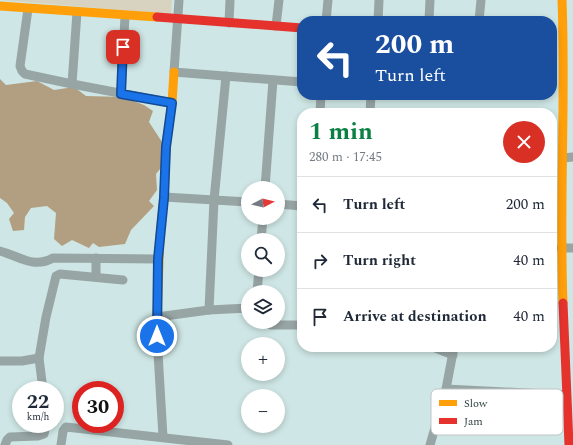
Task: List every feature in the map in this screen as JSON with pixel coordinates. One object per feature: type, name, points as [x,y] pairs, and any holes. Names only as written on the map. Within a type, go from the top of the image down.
[{"type":"street","points":[[163,437],[157,336],[158,259],[164,198],[166,147],[172,103],[179,0]]},
{"type":"street","points":[[229,23],[230,0]]},
{"type":"street","points":[[276,26],[278,0]]},
{"type":"street","points":[[326,16],[328,0]]},
{"type":"street","points":[[378,16],[379,0]]},
{"type":"street","points":[[429,16],[430,0]]},
{"type":"street","points":[[479,16],[481,0]]},
{"type":"street","points":[[562,0],[568,50],[561,248],[568,343],[566,395],[570,435],[569,445]]},
{"type":"street","points":[[0,6],[297,28]]},
{"type":"street","points":[[28,9],[20,66],[25,74],[172,103]]},
{"type":"street","points":[[72,84],[77,12]]},
{"type":"street","points":[[121,94],[125,16]]},
{"type":"street","points":[[174,72],[297,82]]},
{"type":"street","points":[[209,310],[214,200],[226,76]]},
{"type":"street","points":[[266,181],[273,80]]},
{"type":"street","points":[[563,158],[573,157]]},
{"type":"street","points":[[164,198],[241,202]]},
{"type":"street","points":[[285,205],[297,206]]},
{"type":"street","points":[[561,248],[573,248]]},
{"type":"street","points":[[0,251],[20,259],[36,263],[53,258],[158,259]]},
{"type":"street","points":[[96,258],[96,277]]},
{"type":"street","points":[[42,381],[39,358],[46,316],[56,276],[60,274],[123,280]]},
{"type":"street","points":[[157,317],[209,310],[241,308]]},
{"type":"street","points":[[285,325],[297,325]]},
{"type":"street","points":[[446,389],[453,352]]},
{"type":"street","points":[[0,361],[22,361],[39,358]]},
{"type":"street","points":[[61,445],[63,431],[66,427],[153,441],[163,437],[228,445]]},
{"type":"street","points":[[5,445],[10,437],[38,436],[44,433]]},
{"type":"street","points":[[430,445],[433,435]]},
{"type":"shaded area","points":[[0,0],[172,0],[171,14]]},
{"type":"shaded area","points":[[0,79],[6,85],[37,81],[54,90],[74,87],[86,96],[123,97],[144,105],[153,111],[149,122],[162,142],[165,163],[156,174],[157,190],[149,201],[154,206],[131,230],[125,244],[99,247],[93,243],[89,248],[72,240],[62,246],[54,239],[56,213],[47,206],[31,208],[25,217],[24,230],[13,231],[9,219],[14,213],[7,203],[0,198]]},
{"type":"traffic: slow","points":[[562,0],[563,303]]},
{"type":"traffic: slow","points":[[0,6],[157,17]]},
{"type":"traffic: slow","points":[[157,317],[160,236],[164,197],[166,147],[172,103],[174,72]]},
{"type":"traffic: jam","points":[[157,17],[297,28]]},
{"type":"traffic: jam","points":[[563,303],[569,445]]},
{"type":"route","points":[[123,47],[121,94],[172,103],[166,147],[164,198],[158,259],[157,336]]}]
